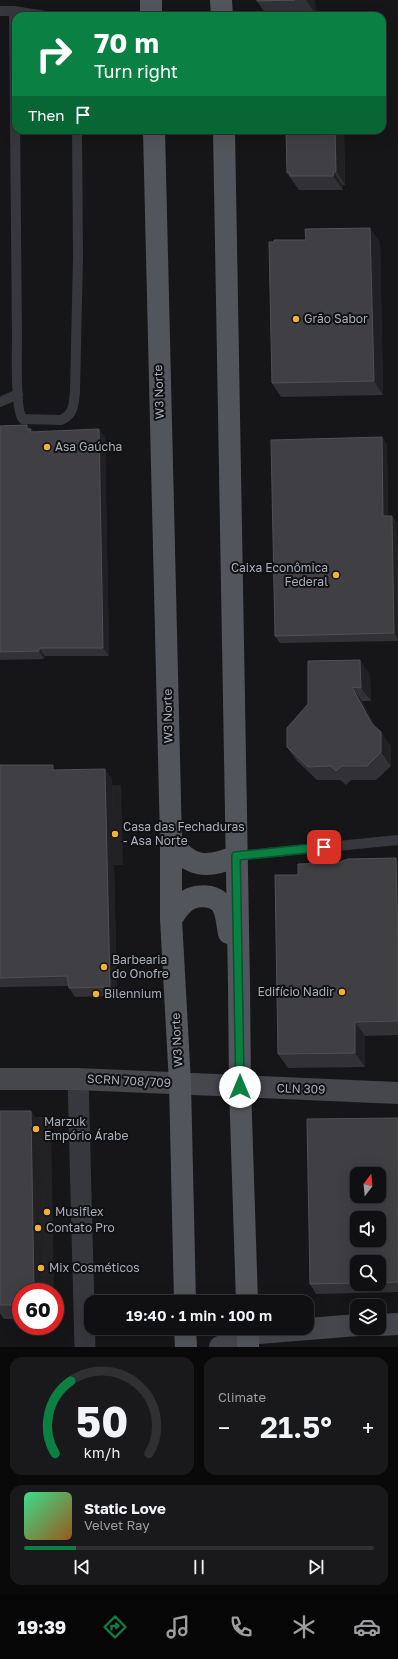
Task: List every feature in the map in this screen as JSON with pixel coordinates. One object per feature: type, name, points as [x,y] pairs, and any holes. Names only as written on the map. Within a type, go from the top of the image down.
[{"type":"main road","points":[[151,0],[151,12]]},
{"type":"main road","points":[[222,0],[222,12]]},
{"type":"main road","name":"W3 Norte","points":[[154,134],[171,841],[171,919],[180,1083],[185,1295]]},
{"type":"main road","points":[[224,134],[240,1087],[247,1295]]},
{"type":"main road","points":[[171,841],[177,850],[190,862],[198,864],[216,863],[236,856]]},
{"type":"main road","points":[[171,919],[183,903],[195,897],[206,896],[218,900],[224,906],[239,985]]},
{"type":"main road","points":[[185,1335],[186,1347]]},
{"type":"street","name":"SCRN 708/709","points":[[0,1079],[78,1079],[180,1083]]},
{"type":"street","name":"SCRN 708/709","points":[[78,1079],[85,1347]]},
{"type":"street","name":"CLN 309","points":[[180,1083],[240,1087],[398,1093]]},
{"type":"street","points":[[386,1325],[398,1324]]},
{"type":"street","points":[[220,1347],[248,1336],[350,1326]]},
{"type":"lane","points":[[0,11],[20,12]]},
{"type":"lane","points":[[14,134],[19,414],[23,419],[61,420],[71,413],[74,405],[75,391],[78,257],[77,134]]},
{"type":"lane","points":[[0,402],[18,394]]},
{"type":"lane","points":[[236,856],[398,840]]},
{"type":"shaded area","points":[[121,785],[123,865],[79,866],[78,786]]},
{"type":"shaded area","points":[[11,1117],[51,1117],[54,1283],[20,1283]]},
{"type":"building","points":[[257,0],[295,0],[257,1]]},
{"type":"building","points":[[286,134],[335,134],[336,171],[334,172],[333,176],[290,176],[289,172],[287,173]]},
{"type":"building","points":[[370,228],[374,381],[272,383],[269,242],[274,242],[274,240],[306,240],[305,229]]},
{"type":"building","points":[[27,425],[27,429],[31,429],[30,432],[99,429],[103,648],[39,648],[39,651],[0,652],[0,426]]},
{"type":"building","points":[[382,437],[383,516],[392,516],[394,633],[275,636],[271,440]]},
{"type":"building","points":[[360,660],[361,688],[352,687],[372,724],[381,732],[381,752],[367,766],[342,766],[336,771],[331,766],[308,767],[287,747],[287,728],[308,704],[308,661]]},
{"type":"building","points":[[0,765],[53,765],[53,770],[105,769],[110,987],[69,988],[67,976],[0,978]]},
{"type":"building","name":"Edifício Nadir","points":[[396,858],[398,1021],[355,1022],[355,1053],[278,1054],[275,875],[298,875],[298,864],[337,863],[348,859]]},
{"type":"building","points":[[0,1111],[31,1111],[34,1283],[12,1283],[12,1305],[0,1305]]},
{"type":"building","points":[[398,1118],[398,1282],[386,1283],[386,1255],[350,1255],[350,1283],[310,1284],[307,1119]]},
{"type":"place","name":"Grão Sabor","points":[[296,319]]},
{"type":"place","name":"Asa Gaúcha","points":[[47,447]]},
{"type":"place","name":"Caixa Econômica Federal","points":[[336,575]]},
{"type":"place","name":"Casa das Fechaduras - Asa Norte","points":[[115,834]]},
{"type":"place","name":"Barbearia do Onofre","points":[[104,967]]},
{"type":"place","name":"Edifício Nadir","points":[[342,992]]},
{"type":"place","name":"Bilennium","points":[[96,994]]},
{"type":"place","name":"Marzuk Empório Árabe","points":[[36,1129]]},
{"type":"place","name":"Musiflex","points":[[47,1212]]},
{"type":"place","name":"Contato Pro","points":[[38,1228]]},
{"type":"place","name":"Mix Cosméticos","points":[[41,1268]]},
{"type":"route","points":[[240,1087],[236,856],[324,847]]}]
